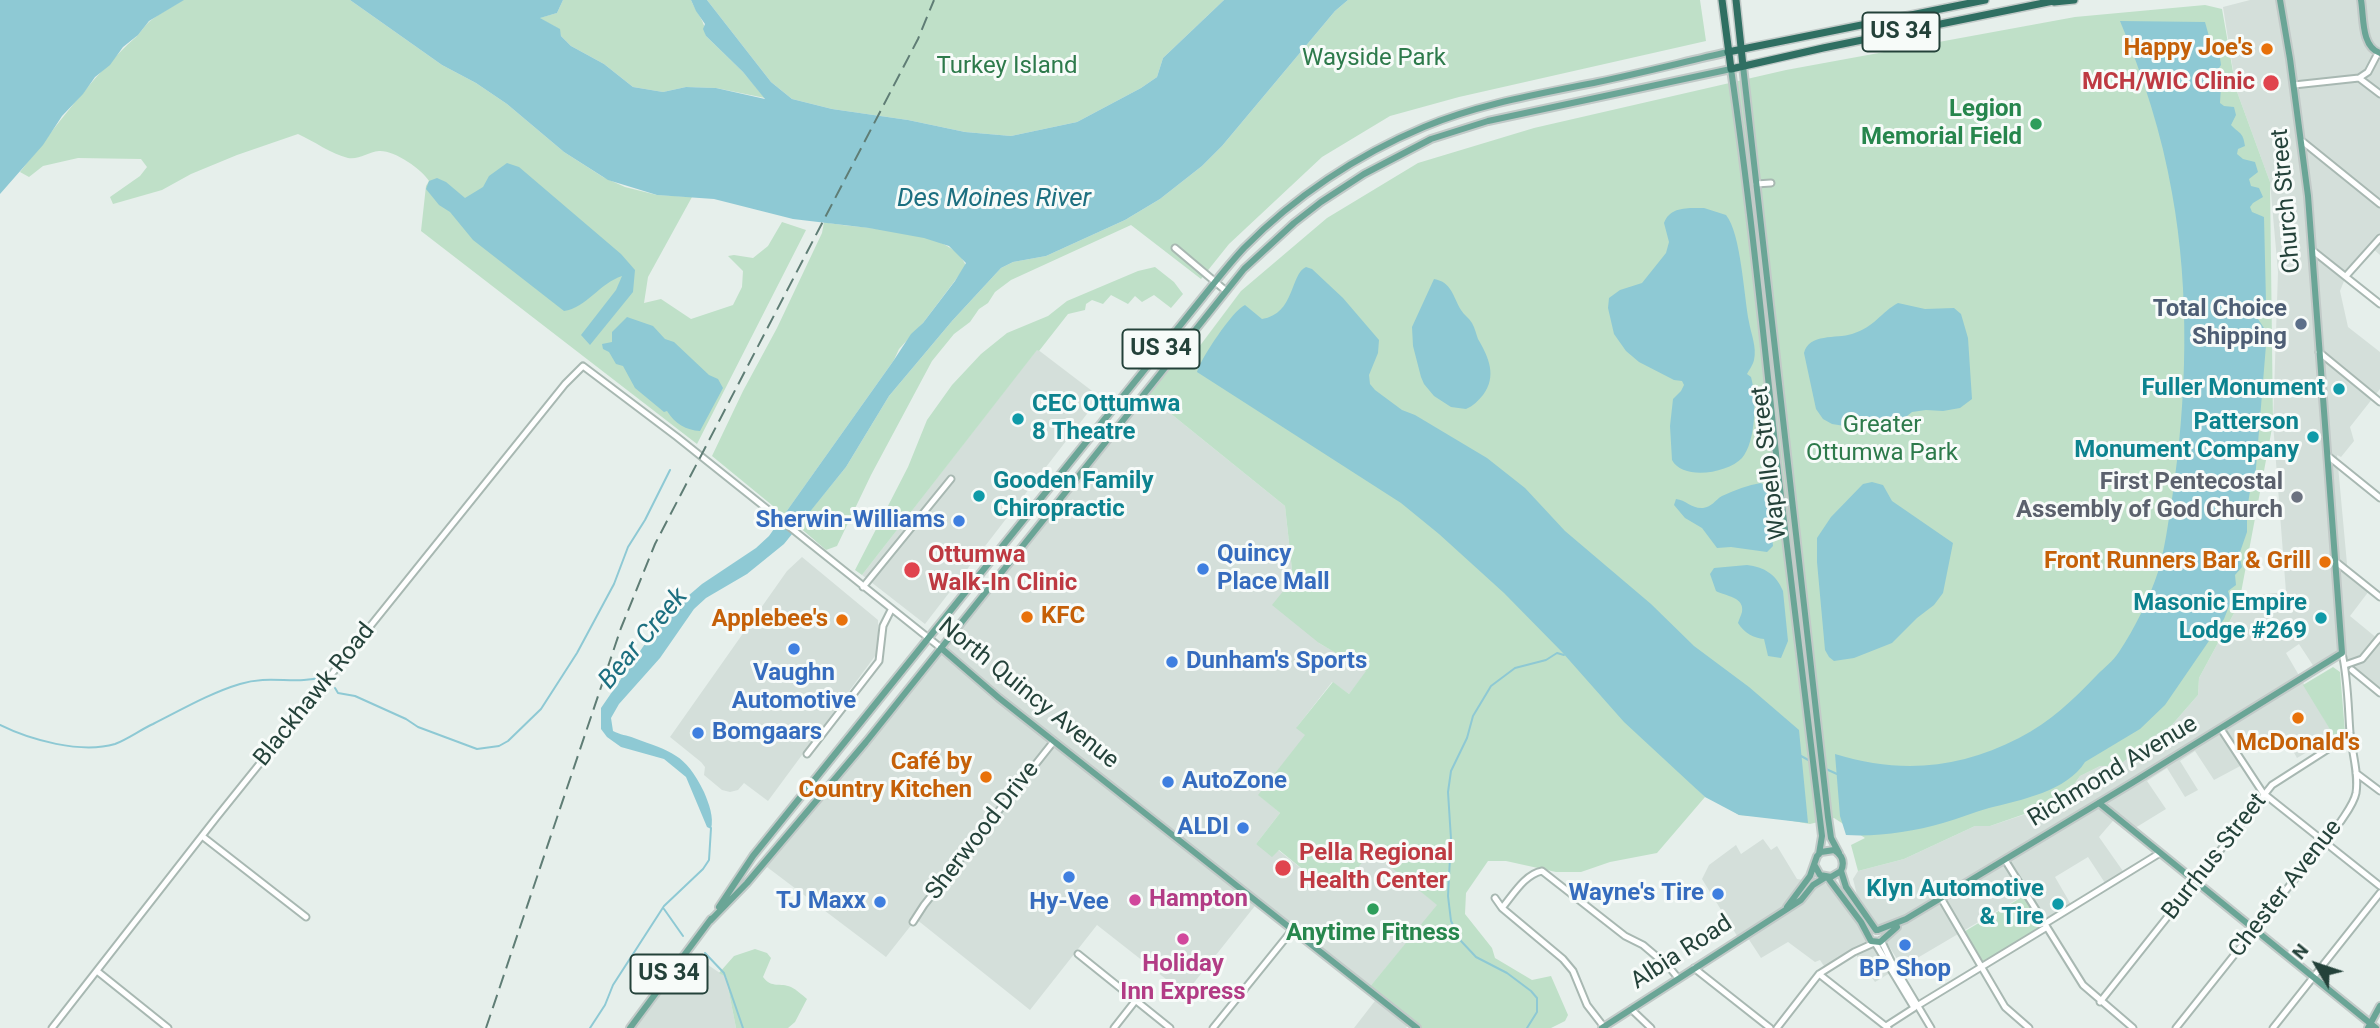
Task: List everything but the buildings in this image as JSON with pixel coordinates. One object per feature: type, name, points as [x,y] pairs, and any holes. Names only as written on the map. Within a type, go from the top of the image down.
[{"type":"highway","points":[[1722,0],[1731,69]]},
{"type":"highway","points":[[1736,0],[1743,66]]},
{"type":"highway","name":"US 34","points":[[1728,52],[1985,0]]},
{"type":"highway","name":"US 34","points":[[1731,69],[2059,0]]},
{"type":"highway","points":[[2043,3],[2074,0]]},
{"type":"main road","name":"Church Street","points":[[2280,0],[2302,141],[2342,653]]},
{"type":"main road","points":[[2361,0],[2367,42],[2373,51],[2379,53]]},
{"type":"main road","name":"US 34","points":[[631,1028],[753,856],[1215,282],[1243,250],[1299,200],[1342,170],[1425,127],[1475,109],[1728,52]]},
{"type":"main road","name":"Wapello Street","points":[[1743,66],[1828,817],[1831,838],[1839,853]]},
{"type":"main road","name":"US 34","points":[[710,920],[752,877],[866,742],[1226,291],[1267,247],[1321,202],[1364,174],[1431,139],[1488,121],[1731,69]]},
{"type":"main road","name":"Wapello Street","points":[[1731,69],[1748,185],[1778,465],[1805,679],[1822,836],[1819,853]]},
{"type":"main road","name":"North Quincy Avenue","points":[[941,648],[1054,741],[1293,929],[1408,1025],[1417,1028]]},
{"type":"main road","name":"Richmond Avenue","points":[[1875,939],[2342,653]]},
{"type":"main road","points":[[2099,803],[2376,1028]]},
{"type":"main road","points":[[1875,939],[1845,897],[1827,878],[1820,875],[1815,866],[1819,853],[1829,849],[1839,853],[1843,862],[1841,871],[1846,887],[1877,930]]},
{"type":"main road","name":"Albia Road","points":[[1783,911],[1815,866]]},
{"type":"main road","points":[[1827,878],[1841,871]]},
{"type":"main road","name":"Albia Road","points":[[1603,1027],[1801,900],[1813,885],[1827,878]]},
{"type":"main road","name":"Richmond Avenue","points":[[1875,939],[1877,930],[1903,920]]},
{"type":"main road","points":[[2369,1025],[2380,1006]]},
{"type":"street","points":[[2294,85],[2359,78],[2373,65],[2379,53]]},
{"type":"street","points":[[2359,78],[2380,94]]},
{"type":"street","points":[[2302,141],[2380,204]]},
{"type":"street","points":[[1756,184],[1771,183]]},
{"type":"street","points":[[2346,276],[2380,238]]},
{"type":"street","points":[[1175,248],[1226,291]]},
{"type":"street","points":[[2312,250],[2380,304]]},
{"type":"street","points":[[2319,352],[2380,402]]},
{"type":"street","name":"North Quincy Avenue","points":[[583,366],[941,648]]},
{"type":"street","name":"Blackhawk Road","points":[[52,1028],[202,836],[565,384],[583,366]]},
{"type":"street","points":[[2328,456],[2380,498]]},
{"type":"street","points":[[863,587],[951,479]]},
{"type":"street","points":[[2335,561],[2380,597]]},
{"type":"street","points":[[807,754],[879,661],[883,626],[891,610]]},
{"type":"street","points":[[2345,665],[2362,659],[2380,637]]},
{"type":"street","name":"Church Street","points":[[2342,653],[2350,735]]},
{"type":"street","points":[[2352,670],[2380,692]]},
{"type":"street","points":[[2221,729],[2263,793],[2380,886]]},
{"type":"street","name":"Chester Avenue","points":[[2176,1028],[2354,801],[2357,789],[2350,735]]},
{"type":"street","name":"Burrhus Street","points":[[2101,1002],[2263,793],[2282,777],[2350,735]]},
{"type":"street","name":"Sherwood Drive","points":[[913,922],[1054,741]]},
{"type":"street","points":[[2356,773],[2380,791]]},
{"type":"street","points":[[202,836],[306,917]]},
{"type":"street","points":[[1819,974],[1887,1027],[2160,853]]},
{"type":"street","points":[[2005,860],[2083,985],[2133,1028]]},
{"type":"street","points":[[1502,908],[1527,878],[1534,872],[1542,871],[1625,936],[1643,945],[1670,967],[1678,978]]},
{"type":"street","points":[[2273,1028],[2380,893]]},
{"type":"street","points":[[1495,898],[1502,908],[1563,959],[1573,971],[1587,1005],[1603,1027]]},
{"type":"street","points":[[1941,898],[2005,1007],[2029,1028]]},
{"type":"street","points":[[1213,1028],[1293,929]]},
{"type":"street","points":[[1875,939],[1929,1028]]},
{"type":"street","name":"Richmond Avenue","points":[[1777,1028],[1819,974],[1875,939]]},
{"type":"street","points":[[1078,954],[1170,1028]]},
{"type":"street","points":[[1694,968],[1770,1028]]},
{"type":"street","points":[[97,971],[168,1028]]},
{"type":"street","points":[[1114,1028],[1136,1000]]},
{"type":"street","points":[[1631,1009],[1651,1028]]},
{"type":"shaded area","points":[[2250,0],[2380,0],[2380,255],[2372,248],[2346,276],[2340,291],[2348,327],[2380,352],[2380,389],[2350,427],[2354,441],[2341,457],[2337,455],[2348,575],[2369,591],[2350,616],[2380,643],[2380,693],[2345,665],[2342,653],[2316,670],[2299,644],[2286,653],[2334,736],[2297,758],[2283,733],[2257,749],[2248,734],[2232,745],[2244,764],[2214,780],[2195,751],[2180,761],[2198,790],[2185,797],[2167,768],[2147,781],[2166,809],[2135,828],[2118,815],[2099,837],[2125,874],[2107,886],[2088,857],[2055,877],[2073,908],[2046,923],[2026,894],[1902,967],[1857,895],[1853,879],[1858,871],[1904,859],[1975,826],[1990,826],[2062,802],[2080,776],[2100,766],[2119,766],[2149,739],[2171,726],[2198,695],[2199,678],[2239,604],[2255,595],[2286,592],[2273,423],[2278,272],[2270,182],[2236,89],[2223,7]]},
{"type":"shaded area","points":[[1037,349],[1100,397],[925,624],[862,575]]},
{"type":"shaded area","points":[[1144,392],[1285,506],[1293,579],[1319,643],[1367,671],[1349,694],[1332,682],[1297,727],[1306,735],[1259,795],[1280,813],[1256,844],[1278,850],[1322,885],[1328,880],[1332,881],[1371,851],[1438,905],[1368,989],[1258,902],[1185,994],[1097,925],[1030,1010],[916,919],[886,957],[763,864],[866,742]]},
{"type":"shaded area","points":[[802,557],[878,620],[878,652],[768,801],[744,783],[738,790],[722,790],[704,775],[705,767],[701,762],[670,737],[787,571]]},
{"type":"shaded area","points":[[1763,839],[1771,850],[1777,846],[1797,879],[1824,883],[1837,890],[1890,973],[1875,982],[1854,952],[1826,969],[1820,960],[1815,962],[1788,942],[1761,958],[1746,935],[1739,939],[1702,879],[1709,865],[1736,845],[1741,854]]},
{"type":"shaded area","points":[[687,951],[726,977],[736,1028],[630,1028]]},
{"type":"shaded area","points":[[1378,997],[1410,1023],[1406,1028],[1354,1028]]},
{"type":"green space","points":[[183,0],[350,0],[442,65],[507,104],[564,152],[603,177],[625,187],[657,195],[692,197],[648,277],[644,303],[661,299],[691,319],[733,305],[742,287],[743,271],[728,256],[753,258],[768,246],[782,222],[806,230],[697,444],[421,231],[426,186],[429,181],[400,157],[379,151],[348,158],[298,134],[237,155],[191,174],[162,190],[113,204],[110,197],[140,176],[147,167],[141,159],[78,158],[43,166],[29,177],[20,172],[104,68],[150,21]]},
{"type":"green space","points":[[563,0],[691,0],[706,36],[765,98],[716,88],[686,87],[663,92],[633,87],[604,64],[571,46],[561,36],[559,29],[539,18],[557,13]]},
{"type":"green space","name":"Turkey Island","points":[[707,0],[1224,0],[1163,58],[1157,77],[1141,88],[1077,122],[1011,136],[965,132],[908,120],[832,109],[792,99],[771,82]]},
{"type":"green space","name":"Wayside Park","points":[[1348,0],[1700,0],[1706,41],[1459,97],[1390,116],[1322,157],[1229,244],[1201,279],[1131,225],[1011,280],[995,292],[970,322],[954,334],[932,361],[871,475],[837,546],[826,550],[798,526],[846,467],[889,396],[1001,268],[1013,262],[1046,256],[1125,220],[1160,199],[1202,166],[1222,146],[1335,11]]},
{"type":"green space","name":"Greater Ottumwa Park","points":[[2205,5],[2222,9],[2236,89],[2270,182],[2273,423],[2240,598],[2237,602],[2239,604],[2199,678],[2198,695],[2171,726],[2149,739],[2119,766],[2100,766],[2080,776],[2062,801],[1990,826],[1975,826],[1904,859],[1858,871],[1851,845],[1865,838],[1834,818],[1810,824],[1739,815],[1697,789],[1705,797],[1657,853],[1610,862],[1581,872],[1556,872],[1506,861],[1488,861],[1466,893],[1465,914],[1492,948],[1495,958],[1532,980],[1551,976],[1568,1015],[1565,1021],[1551,1028],[1417,1028],[1368,989],[1437,905],[1371,851],[1342,888],[1328,880],[1322,885],[1279,850],[1272,857],[1256,844],[1280,813],[1258,795],[1305,735],[1296,728],[1333,682],[1349,694],[1366,671],[1319,643],[1272,605],[1293,579],[1285,506],[1144,392],[1175,355],[1187,363],[1241,291],[1327,218],[1418,163],[1534,128],[1786,70],[2075,17]]},
{"type":"green space","points":[[824,222],[925,237],[958,253],[966,266],[923,323],[899,349],[894,360],[784,515],[712,456],[777,328],[822,233]]},
{"type":"green space","points":[[1155,267],[1174,282],[1183,294],[1171,308],[1154,295],[1142,302],[1135,296],[1128,304],[1111,295],[1103,304],[1092,300],[1086,304],[1085,310],[1068,314],[862,575],[855,570],[908,467],[927,420],[952,385],[981,354],[1007,333],[1048,316],[1067,301],[1138,271]]},
{"type":"green space","points":[[2333,667],[2340,672],[2345,732],[2334,736],[2303,685]]},
{"type":"green space","points":[[2027,894],[2047,927],[1982,966],[1962,933]]},
{"type":"green space","points":[[755,949],[767,953],[771,958],[763,977],[766,981],[791,987],[807,999],[795,1022],[788,1028],[736,1028],[726,977],[719,973],[734,956]]},
{"type":"water","points":[[0,0],[184,0],[149,21],[138,35],[123,47],[110,65],[95,77],[62,116],[43,145],[0,194]]},
{"type":"water","name":"Des Moines River","points":[[350,0],[563,0],[557,13],[540,18],[560,29],[561,36],[571,46],[604,64],[633,87],[663,92],[686,87],[716,88],[765,99],[743,72],[706,36],[703,29],[705,24],[691,0],[707,0],[771,82],[792,99],[832,109],[908,120],[965,132],[1011,136],[1077,122],[1141,88],[1157,77],[1163,58],[1224,0],[1348,0],[1335,11],[1222,146],[1202,166],[1160,199],[1125,220],[1046,256],[1013,262],[1001,268],[889,396],[846,467],[784,544],[747,574],[706,598],[694,609],[660,658],[619,704],[611,718],[613,731],[667,751],[683,761],[704,792],[711,815],[711,829],[707,827],[686,777],[664,759],[621,747],[607,737],[601,729],[601,708],[660,622],[702,584],[756,548],[769,536],[911,334],[923,323],[966,263],[949,246],[924,238],[793,219],[714,199],[657,195],[608,180],[564,152],[507,104],[442,65]]},
{"type":"water","points":[[2120,21],[2205,22],[2213,51],[2219,51],[2221,65],[2217,71],[2221,86],[2220,103],[2234,107],[2236,115],[2231,125],[2242,135],[2245,146],[2238,149],[2237,154],[2243,159],[2255,162],[2258,172],[2249,179],[2251,186],[2259,188],[2263,197],[2250,207],[2252,212],[2264,217],[2266,302],[2259,295],[2255,296],[2259,303],[2255,308],[2256,316],[2264,328],[2266,345],[2255,480],[2247,510],[2247,532],[2239,555],[2242,567],[2235,575],[2236,585],[2228,591],[2231,601],[2224,619],[2165,705],[2140,729],[2085,762],[2067,780],[2029,798],[1931,826],[1882,834],[1846,835],[1840,816],[1835,754],[1883,764],[1929,765],[1974,756],[2030,732],[2070,702],[2117,655],[2141,613],[2158,572],[2172,499],[2181,423],[2184,346],[2182,268],[2163,149],[2144,84]]},
{"type":"water","points":[[507,163],[519,167],[621,254],[635,270],[633,292],[590,345],[581,335],[616,290],[622,276],[579,305],[564,311],[473,240],[426,189],[429,181],[437,178],[465,198],[483,187],[489,176]]},
{"type":"water","points":[[1704,208],[1726,215],[1735,236],[1754,345],[1754,360],[1747,374],[1751,377],[1754,408],[1753,431],[1742,458],[1727,468],[1695,473],[1678,467],[1672,460],[1670,426],[1673,399],[1684,385],[1682,381],[1674,380],[1639,362],[1626,351],[1614,334],[1608,308],[1609,298],[1620,290],[1642,283],[1666,253],[1669,242],[1664,223],[1667,217],[1681,209]]},
{"type":"water","points":[[1306,267],[1312,269],[1343,298],[1379,340],[1378,353],[1369,375],[1370,384],[1375,390],[1402,410],[1487,458],[1525,488],[1565,531],[1651,604],[1694,646],[1749,687],[1799,730],[1808,823],[1739,815],[1705,797],[1624,722],[1562,652],[1504,593],[1439,534],[1401,503],[1197,372],[1218,335],[1240,309],[1245,305],[1262,319],[1273,316],[1281,310],[1297,277]]},
{"type":"water","points":[[1434,279],[1445,283],[1472,323],[1490,367],[1490,381],[1483,395],[1466,409],[1451,407],[1434,396],[1421,377],[1413,346],[1412,327]]},
{"type":"water","points":[[1898,303],[1925,309],[1954,308],[1961,314],[1968,338],[1972,399],[1960,408],[1912,412],[1902,420],[1857,428],[1832,424],[1823,419],[1816,409],[1804,353],[1807,347],[1817,340],[1860,331]]},
{"type":"water","points":[[627,317],[653,326],[709,375],[718,379],[723,388],[700,431],[681,426],[667,411],[664,412],[635,388],[623,366],[616,364],[609,352],[603,349],[602,344],[612,342],[612,332]]},
{"type":"water","points":[[1872,482],[1883,485],[1892,501],[1953,543],[1943,593],[1934,605],[1892,643],[1854,658],[1834,661],[1825,650],[1817,538],[1831,517],[1863,484]]},
{"type":"water","points":[[1761,483],[1767,488],[1773,546],[1767,552],[1731,547],[1717,548],[1702,528],[1685,518],[1674,505],[1676,499],[1699,508],[1706,507],[1722,496]]},
{"type":"water","points":[[1747,565],[1769,572],[1783,591],[1788,641],[1781,658],[1768,656],[1764,639],[1740,627],[1740,603],[1716,591],[1710,574],[1714,568]]},
{"type":"waterway","points":[[335,688],[338,693],[355,696],[418,727],[477,749],[499,746],[508,741],[541,709],[577,653],[614,584],[628,547],[670,470]]},
{"type":"waterway","points":[[1527,1028],[1537,1012],[1537,998],[1507,973],[1476,957],[1461,941],[1451,921],[1448,896],[1451,839],[1448,792],[1451,771],[1467,738],[1473,716],[1491,686],[1515,668],[1546,660],[1557,653],[1564,655]]},
{"type":"waterway","points":[[0,725],[56,744],[102,747],[120,742],[196,702],[240,684],[324,676]]},
{"type":"waterway","points":[[1801,756],[1812,762]]},
{"type":"waterway","points":[[1826,769],[1837,774]]},
{"type":"waterway","name":"Bear Creek","points":[[590,1028],[605,1005],[613,985],[664,906],[709,860],[711,828]]},
{"type":"waterway","points":[[664,909],[683,936]]},
{"type":"waterway","points":[[705,953],[724,973],[743,1028]]},
{"type":"railway","points":[[486,1028],[621,628],[655,544],[918,39],[934,0]]},
{"type":"place","name":"Happy Joe's","points":[[2267,49]]},
{"type":"place","name":"MCH/WIC Clinic","points":[[2271,83]]},
{"type":"place","name":"Legion Memorial Field","points":[[2036,124]]},
{"type":"place","name":"Total Choice Shipping","points":[[2301,324]]},
{"type":"place","name":"Fuller Monument","points":[[2339,389]]},
{"type":"place","name":"CEC Ottumwa 8 Theatre","points":[[1018,419]]},
{"type":"place","name":"Patterson Monument Company","points":[[2313,437]]},
{"type":"place","name":"Gooden Family Chiropractic","points":[[979,496]]},
{"type":"place","name":"First Pentecostal Assembly of God Church","points":[[2297,497]]},
{"type":"place","name":"Sherwin-Williams","points":[[959,521]]},
{"type":"place","name":"Front Runners Bar & Grill","points":[[2325,562]]},
{"type":"place","name":"Quincy Place Mall","points":[[1203,569]]},
{"type":"place","name":"Ottumwa Walk-In Clinic","points":[[912,570]]},
{"type":"place","name":"KFC","points":[[1027,617]]},
{"type":"place","name":"Masonic Empire Lodge #269","points":[[2321,618]]},
{"type":"place","name":"Applebee's","points":[[842,620]]},
{"type":"place","name":"Vaughn Automotive","points":[[794,649]]},
{"type":"place","name":"Dunham's Sports","points":[[1172,662]]},
{"type":"place","name":"McDonald's","points":[[2298,718]]},
{"type":"place","name":"Bomgaars","points":[[698,733]]},
{"type":"place","name":"Café by Country Kitchen","points":[[986,777]]},
{"type":"place","name":"AutoZone","points":[[1168,782]]},
{"type":"place","name":"ALDI","points":[[1243,828]]},
{"type":"place","name":"Pella Regional Health Center","points":[[1283,868]]},
{"type":"place","name":"Hy-Vee","points":[[1069,877]]},
{"type":"place","name":"Wayne's Tire","points":[[1718,894]]},
{"type":"place","name":"Hampton","points":[[1135,900]]},
{"type":"place","name":"TJ Maxx","points":[[880,902]]},
{"type":"place","name":"Klyn Automotive & Tire","points":[[2058,904]]},
{"type":"place","name":"Anytime Fitness","points":[[1373,909]]},
{"type":"place","name":"Holiday Inn Express","points":[[1183,939]]},
{"type":"place","name":"BP Shop","points":[[1905,945]]}]
